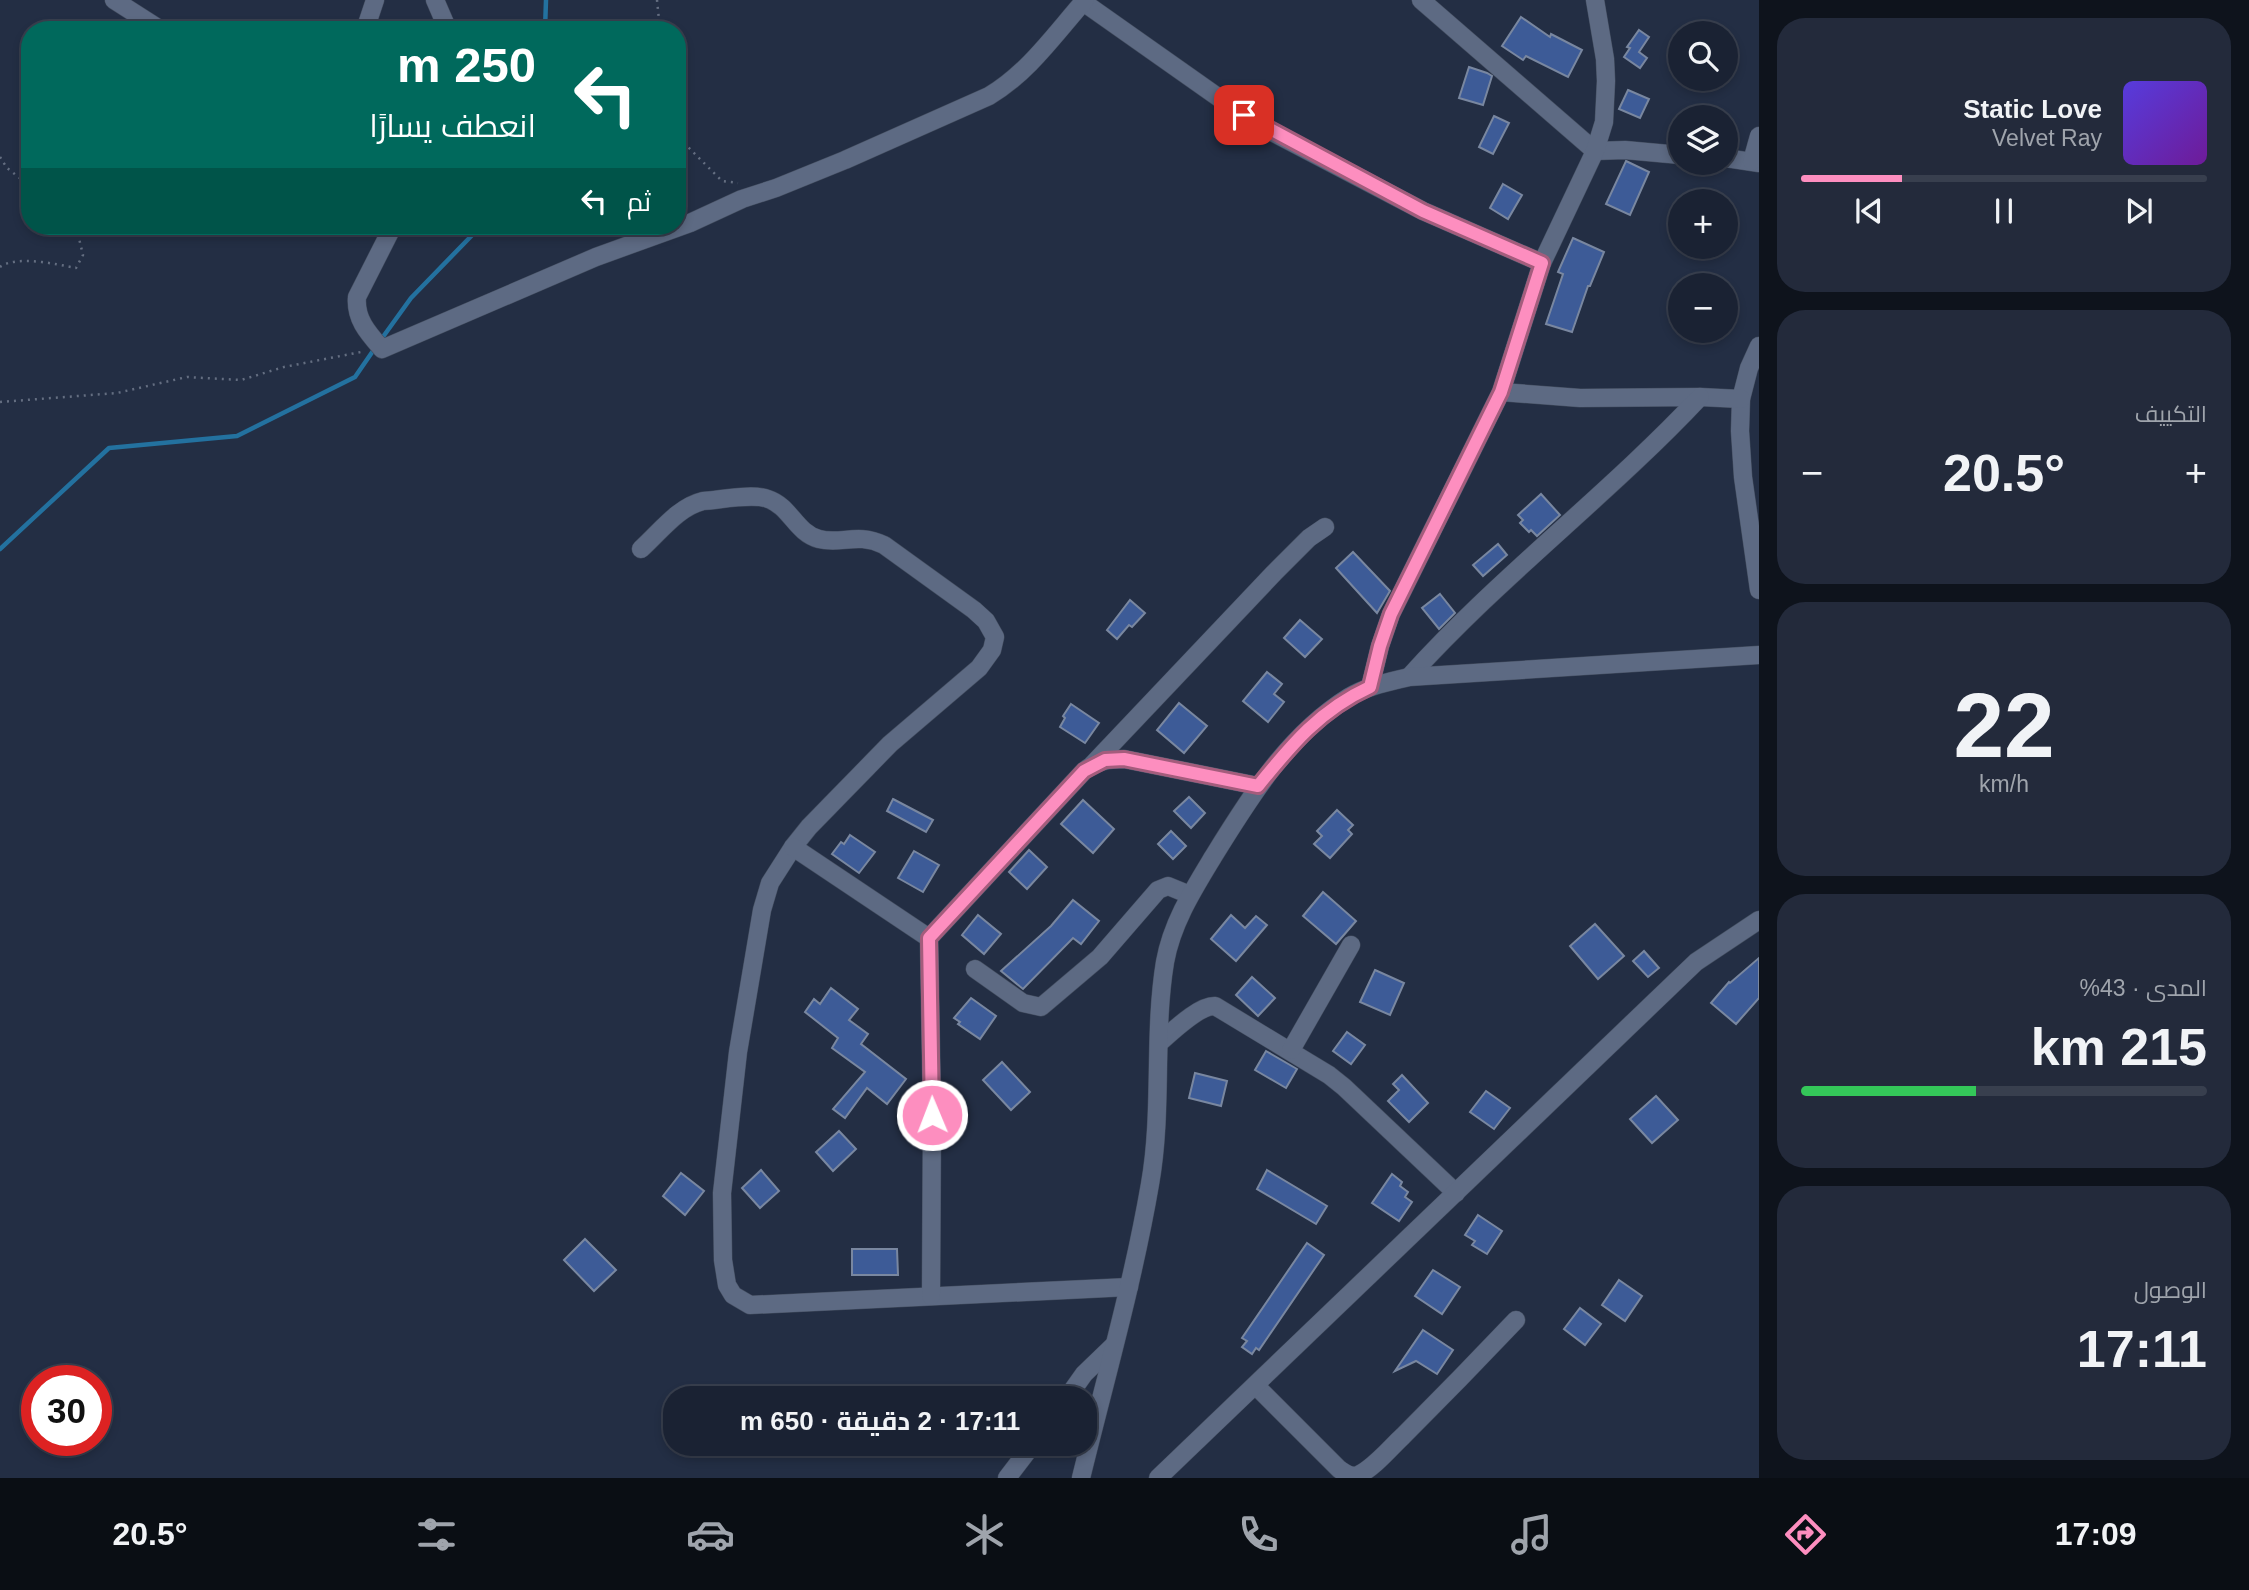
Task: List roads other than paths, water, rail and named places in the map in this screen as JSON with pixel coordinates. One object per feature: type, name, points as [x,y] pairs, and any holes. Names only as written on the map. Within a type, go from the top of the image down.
[{"type":"street","points":[[114,0],[147,21]]},
{"type":"street","points":[[368,21],[375,0]]},
{"type":"street","points":[[435,0],[444,21]]},
{"type":"street","points":[[1421,0],[1595,152],[1625,150],[1668,154]]},
{"type":"street","points":[[1370,687],[1391,614],[1501,392],[1542,263],[1595,152],[1604,122],[1606,81],[1595,0]]},
{"type":"street","points":[[686,224],[845,160],[989,96],[1022,71],[1084,1],[1168,63],[1265,128],[1423,211],[1542,263]]},
{"type":"street","points":[[1738,160],[1756,162],[1759,136]]},
{"type":"street","points":[[389,235],[358,297],[357,306],[362,323],[382,349],[596,257],[657,235]]},
{"type":"street","points":[[1759,346],[1749,368],[1741,399],[1743,477],[1759,590]]},
{"type":"street","points":[[1501,392],[1580,398],[1741,399]]},
{"type":"street","points":[[1409,677],[1514,572],[1672,427],[1700,397]]},
{"type":"street","points":[[641,550],[681,511],[693,503],[764,497],[780,505],[806,534],[817,539],[868,539],[884,545],[974,610],[992,629],[995,637],[995,644],[987,660],[890,744],[817,819],[793,847],[765,897],[738,1052],[722,1193],[723,1260],[727,1285],[733,1295],[750,1306],[1129,1287]]},
{"type":"street","points":[[1093,765],[1265,583],[1309,538],[1325,527]]},
{"type":"street","points":[[1081,1478],[1129,1287],[1151,1180],[1168,948],[1190,895],[1258,786],[1290,746],[1314,722],[1351,696],[1370,687],[1409,677],[1759,655]]},
{"type":"street","points":[[931,1296],[929,938],[1084,771],[1093,765],[1105,760],[1124,759],[1258,786]]},
{"type":"street","points":[[793,847],[929,938]]},
{"type":"street","points":[[975,969],[1023,1003],[1041,1007],[1100,957],[1158,890],[1168,886],[1190,895]]},
{"type":"street","points":[[1158,1478],[1696,962],[1759,919]]},
{"type":"street","points":[[1291,1050],[1352,944]]},
{"type":"street","points":[[1159,1043],[1198,1011],[1211,1005],[1291,1050],[1344,1087],[1456,1193]]},
{"type":"street","points":[[1256,1386],[1339,1469],[1355,1476],[1386,1452],[1516,1320]]},
{"type":"street","points":[[1076,1386],[1114,1345]]},
{"type":"street","points":[[1007,1478],[1024,1456]]},
{"type":"waterway","points":[[545,21],[546,0]]},
{"type":"waterway","points":[[380,341],[411,298],[472,235]]},
{"type":"waterway","points":[[0,549],[109,448],[237,436],[355,377],[375,348]]}]
